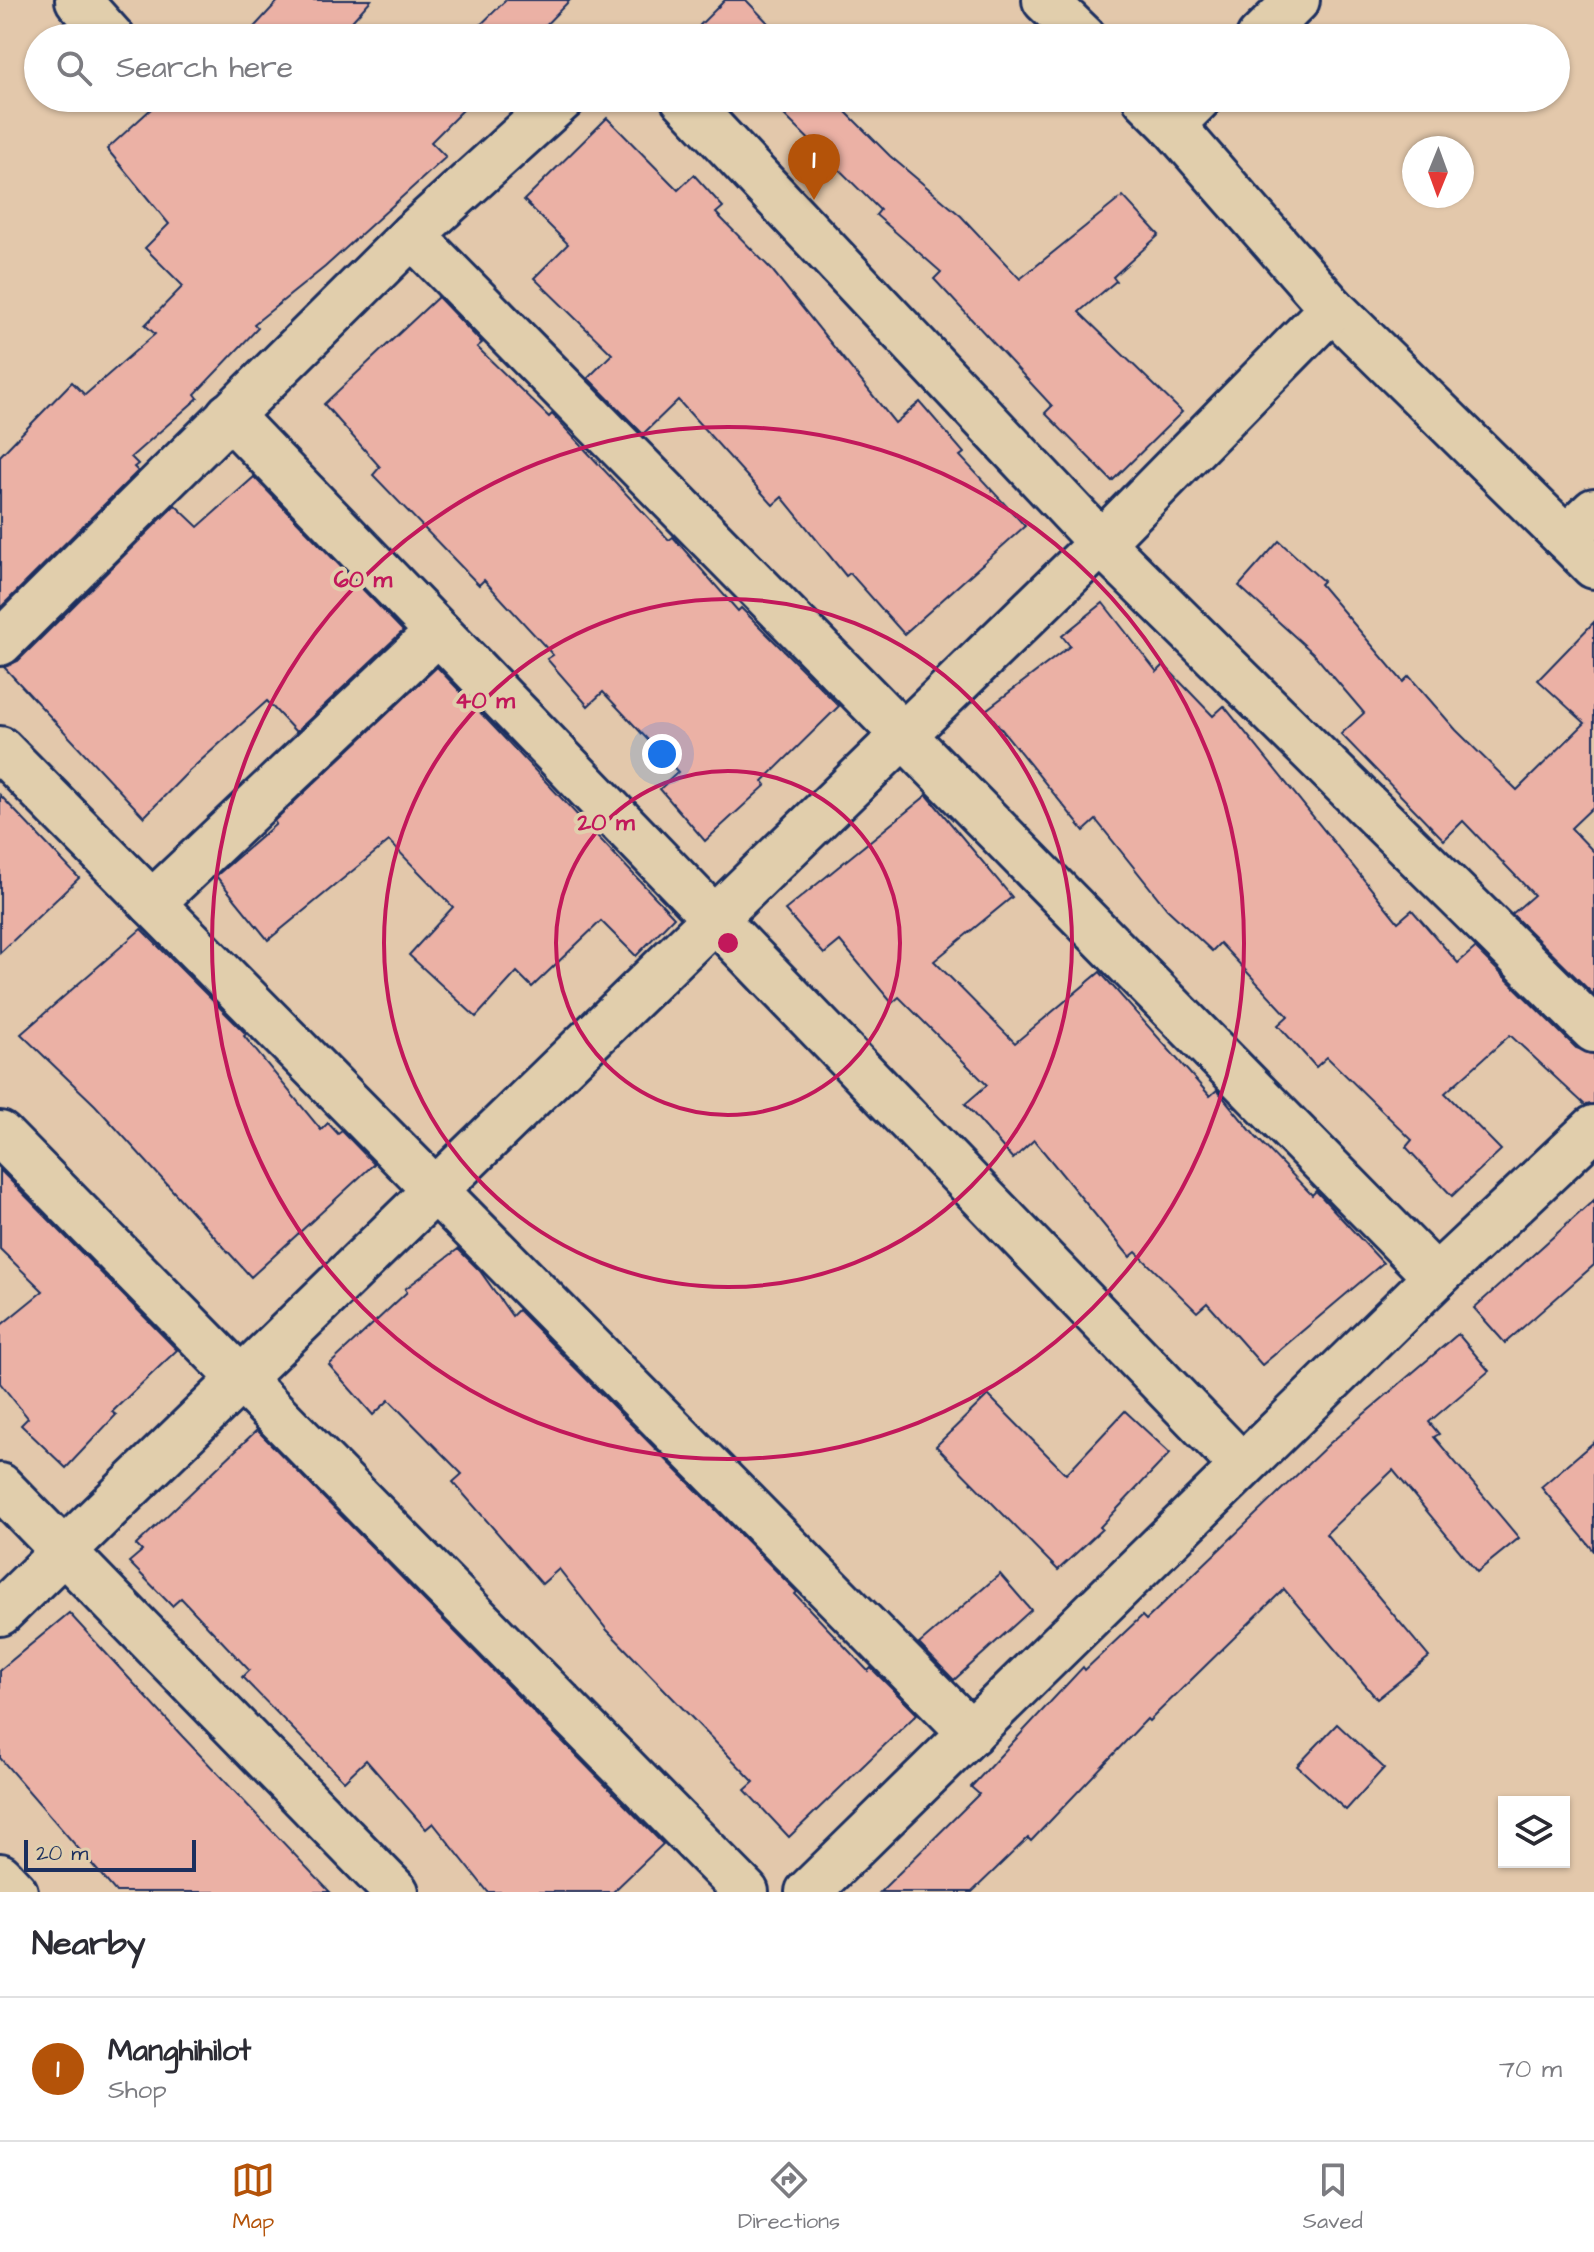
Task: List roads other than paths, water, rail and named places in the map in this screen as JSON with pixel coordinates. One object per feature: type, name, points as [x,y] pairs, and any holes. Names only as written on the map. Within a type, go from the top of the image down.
[{"type":"street","points":[[78,0],[99,24]]},
{"type":"street","points":[[1045,0],[1070,24]]},
{"type":"street","points":[[1273,24],[1297,0]]},
{"type":"street","points":[[0,643],[412,235],[548,112]]},
{"type":"street","points":[[696,112],[1101,543],[1594,1030]]},
{"type":"street","points":[[1176,112],[1332,308],[1585,539]]},
{"type":"street","points":[[412,235],[1436,1277]]},
{"type":"street","points":[[0,1613],[1101,543],[1332,308]]},
{"type":"street","points":[[229,415],[1242,1466]]},
{"type":"street","points":[[152,903],[438,632]]},
{"type":"street","points":[[0,749],[971,1733]]},
{"type":"street","points":[[808,1892],[1436,1277],[1594,1128]]},
{"type":"street","points":[[0,1134],[746,1892]]},
{"type":"street","points":[[0,1486],[66,1549],[396,1892]]},
{"type":"street","points":[[0,1876],[15,1892]]},
{"type":"place","name":"Manghihilot","points":[[814,200]]}]
